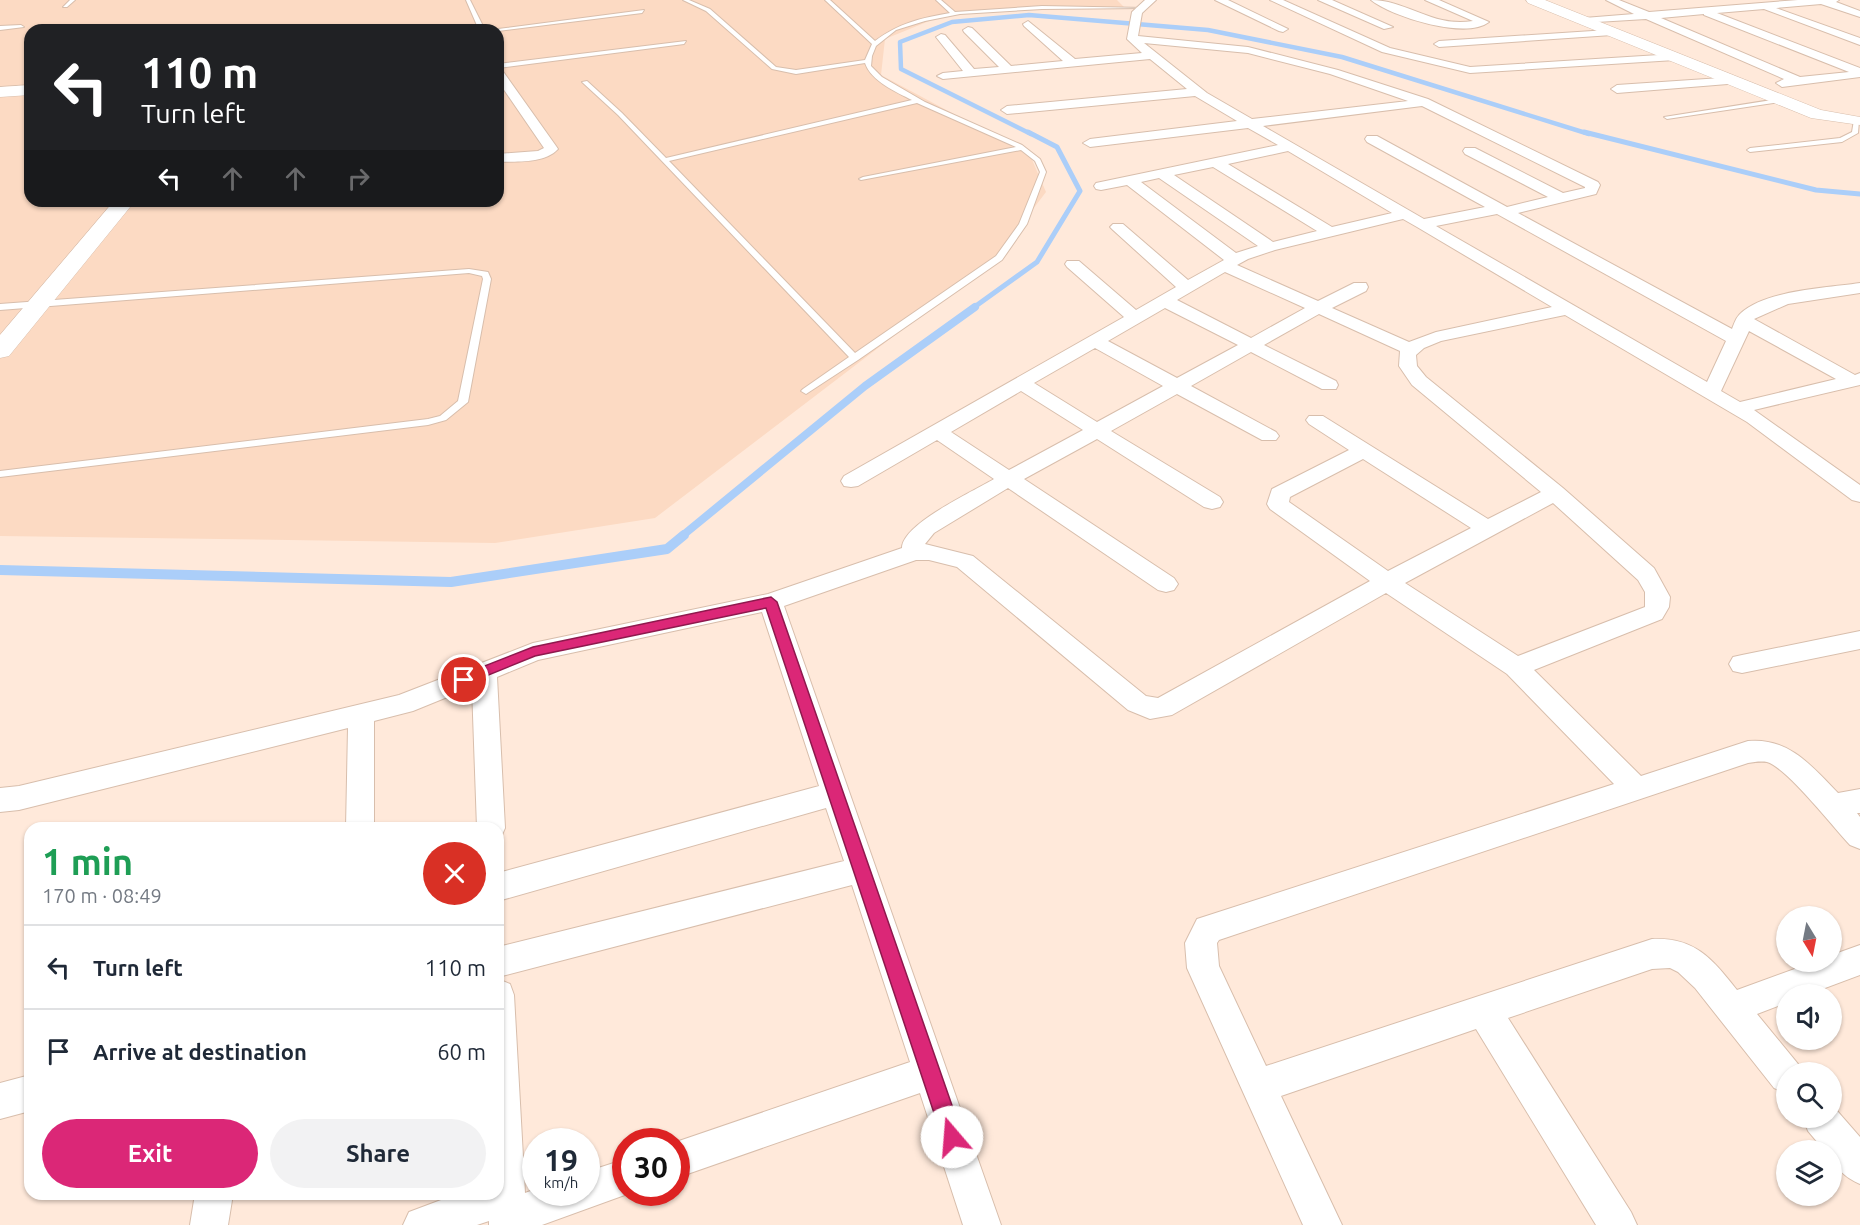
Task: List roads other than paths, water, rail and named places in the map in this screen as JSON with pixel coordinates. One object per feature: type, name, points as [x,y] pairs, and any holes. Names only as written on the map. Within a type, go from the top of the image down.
[{"type":"main road","points":[[1533,0],[1736,81],[1787,88]]},
{"type":"main road","points":[[1555,0],[1787,88],[1817,114],[1858,122]]},
{"type":"main road","points":[[0,351],[120,207]]},
{"type":"street","points":[[1152,0],[1139,10],[1148,36],[1170,68],[1198,92],[1737,408],[1860,495]]},
{"type":"street","points":[[1148,36],[1152,0]]},
{"type":"street","points":[[1220,0],[1283,29]]},
{"type":"street","points":[[1275,0],[1386,50],[1470,70],[1675,57]]},
{"type":"street","points":[[1323,0],[1388,27]]},
{"type":"street","points":[[1376,0],[1446,27],[1484,22],[1430,0]]},
{"type":"street","points":[[1611,0],[1647,15],[1787,88],[1860,73]]},
{"type":"street","points":[[1676,0],[1860,73]]},
{"type":"street","points":[[1744,0],[1860,42]]},
{"type":"street","points":[[1820,0],[1860,14]]},
{"type":"street","points":[[1584,21],[1834,0]]},
{"type":"street","points":[[1028,24],[1072,63]]},
{"type":"street","points":[[968,30],[1008,69]]},
{"type":"street","points":[[1439,44],[1614,33]]},
{"type":"street","points":[[943,76],[1072,63],[1148,36],[1224,47],[1268,55],[1334,72],[1425,102],[1593,185],[1591,191],[1561,198],[1422,224]]},
{"type":"street","points":[[941,37],[971,73]]},
{"type":"street","points":[[1147,70],[1170,68]]},
{"type":"street","points":[[504,81],[551,149],[541,155],[504,158]]},
{"type":"street","points":[[1617,89],[1736,81]]},
{"type":"street","points":[[1007,110],[1198,92]]},
{"type":"street","points":[[1090,143],[1425,102]]},
{"type":"street","points":[[1372,139],[1736,339]]},
{"type":"street","points":[[1101,186],[1290,147]]},
{"type":"street","points":[[1470,151],[1561,198]]},
{"type":"street","points":[[1215,162],[1329,232]]},
{"type":"street","points":[[1161,173],[1270,247]]},
{"type":"street","points":[[1129,180],[1230,263],[1318,308],[1412,350]]},
{"type":"street","points":[[851,481],[1230,263],[1270,247],[1404,214]]},
{"type":"street","points":[[1118,227],[1187,288]]},
{"type":"street","points":[[1073,264],[1135,318]]},
{"type":"street","points":[[914,552],[913,544],[926,528],[1010,479],[1360,287]]},
{"type":"street","points":[[1711,393],[1744,321],[1756,309],[1860,288]]},
{"type":"street","points":[[1165,301],[1329,385]]},
{"type":"street","points":[[1516,667],[1654,613],[1659,603],[1657,590],[1646,574],[1555,493],[1419,381],[1408,366],[1407,354],[1418,344],[1436,337],[1567,309]]},
{"type":"street","points":[[1744,321],[1856,380]]},
{"type":"street","points":[[1095,341],[1269,436]]},
{"type":"street","points":[[1737,408],[1856,380]]},
{"type":"street","points":[[1021,383],[1212,502]]},
{"type":"street","points":[[1317,420],[1487,529]]},
{"type":"street","points":[[938,432],[1166,584]]},
{"type":"street","points":[[1364,450],[1280,494],[1278,504],[1388,582],[1516,667],[1635,788]]},
{"type":"street","points":[[0,800],[19,798],[404,704],[533,652],[771,602],[914,552],[929,552],[964,561],[1137,703],[1150,709],[1163,708],[1388,582],[1555,493]]},
{"type":"street","points":[[771,602],[982,1225]]},
{"type":"street","points":[[1742,664],[1856,646]]},
{"type":"street","points":[[484,671],[491,822]]},
{"type":"street","points":[[360,822],[362,714]]},
{"type":"street","points":[[1323,1225],[1203,968],[1199,951],[1201,937],[1208,929],[1635,788],[1748,752],[1762,750],[1777,754],[1846,804],[1860,836]]},
{"type":"street","points":[[504,885],[837,793]]},
{"type":"street","points":[[504,960],[863,869]]},
{"type":"street","points":[[1258,1086],[1652,954],[1671,953],[1689,961],[1776,1064]]},
{"type":"street","points":[[1731,1008],[1860,960]]},
{"type":"street","points":[[1484,1011],[1618,1225]]},
{"type":"street","points":[[690,1155],[931,1072]]},
{"type":"street","points":[[0,1101],[24,1095]]},
{"type":"street","points":[[504,1126],[508,1213]]},
{"type":"street","points":[[1829,1128],[1860,1166]]},
{"type":"street","points":[[209,1225],[213,1200]]},
{"type":"street","points":[[422,1225],[508,1213],[533,1206]]},
{"type":"lane","points":[[65,6],[73,0]]},
{"type":"lane","points":[[477,0],[469,1],[479,24]]},
{"type":"lane","points":[[685,0],[708,10],[774,68],[796,72],[868,61]]},
{"type":"lane","points":[[827,0],[874,43]]},
{"type":"lane","points":[[938,0],[953,13]]},
{"type":"lane","points":[[1048,0],[1056,7]]},
{"type":"lane","points":[[806,391],[999,258],[1023,224],[1043,172],[1037,159],[1020,148],[992,133],[917,101],[880,77],[870,68],[868,61],[874,43],[887,33],[911,22],[991,8],[1056,7],[1139,10]]},
{"type":"lane","points":[[504,29],[642,10]]},
{"type":"lane","points":[[0,28],[21,27]]},
{"type":"lane","points":[[504,65],[684,42]]},
{"type":"lane","points":[[585,82],[664,160],[855,358]]},
{"type":"lane","points":[[1667,117],[1787,88]]},
{"type":"lane","points":[[664,160],[917,101]]},
{"type":"lane","points":[[1750,150],[1842,140],[1855,133],[1858,122]]},
{"type":"lane","points":[[863,179],[1020,148]]},
{"type":"lane","points":[[0,307],[469,272],[485,274],[487,279],[463,402],[443,418],[416,424],[0,474]]},
{"type":"waterway","points":[[1031,134],[901,69],[900,42],[952,22],[1029,15],[1208,30],[1342,57],[1589,134]]},
{"type":"waterway","points":[[973,308],[1037,262],[1080,191],[1057,147],[1028,132]]},
{"type":"waterway","points":[[1584,132],[1816,190],[1860,194]]},
{"type":"waterway","points":[[682,536],[865,386],[975,307]]},
{"type":"waterway","points":[[0,570],[451,582],[667,549],[684,535]]}]
